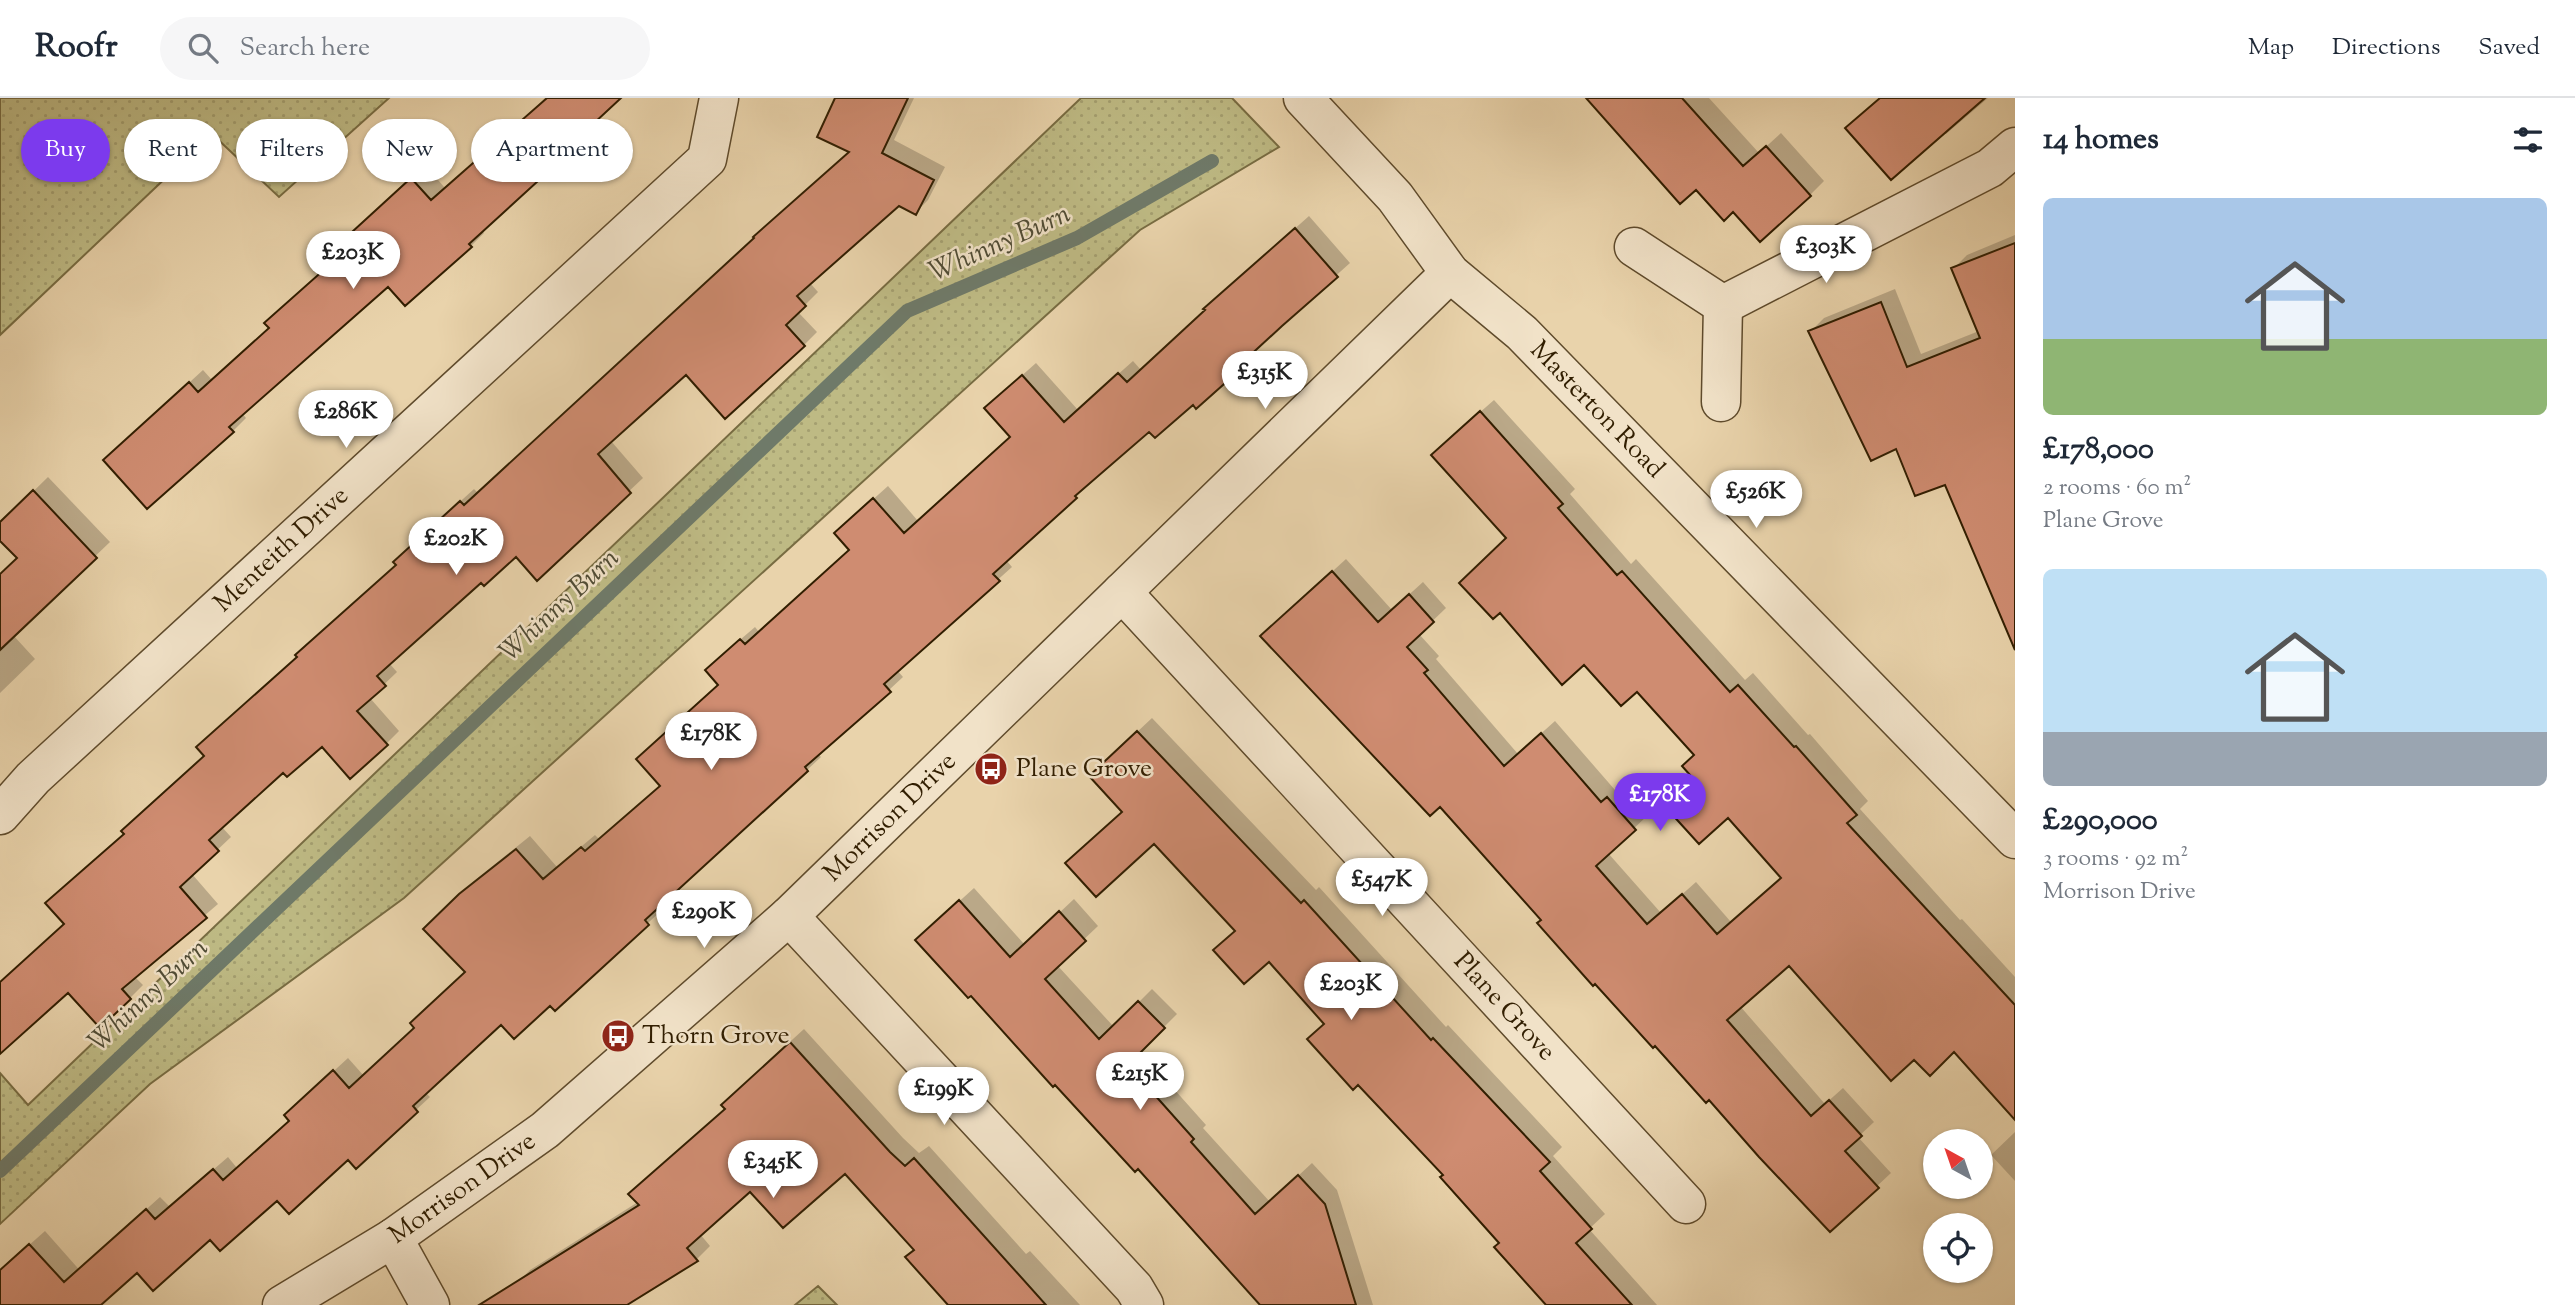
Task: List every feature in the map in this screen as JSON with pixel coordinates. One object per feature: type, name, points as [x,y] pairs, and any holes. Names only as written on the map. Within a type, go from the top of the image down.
[{"type":"street","name":"Menteith Drive","points":[[0,816],[43,768],[707,159],[719,98]]},
{"type":"street","name":"Masterton Road","points":[[1303,98],[1395,197],[1450,273],[1522,333],[2015,839]]},
{"type":"street","points":[[1723,305],[1990,168],[2015,147]]},
{"type":"street","points":[[1634,247],[1723,305]]},
{"type":"street","name":"Morrison Drive","points":[[282,1305],[393,1238],[545,1130],[789,916],[1450,273]]},
{"type":"street","points":[[1721,402],[1723,305]]},
{"type":"street","name":"Plane Grove","points":[[1122,592],[1686,1204]]},
{"type":"street","points":[[789,916],[1134,1288],[1144,1305]]},
{"type":"street","points":[[393,1238],[430,1305]]},
{"type":"shaded area","points":[[0,98],[389,98],[366,119],[362,119],[362,122],[348,135],[348,119],[236,119],[236,157],[222,143],[222,119],[124,119],[124,182],[161,182],[0,335]]},
{"type":"shaded area","points":[[1081,98],[1232,98],[1279,147],[1140,230],[404,898],[150,1084],[0,1224],[0,1073],[28,1105]]},
{"type":"shaded area","points":[[263,182],[296,182],[279,197]]},
{"type":"shaded area","points":[[818,1286],[837,1305],[795,1305]]},
{"type":"building","points":[[547,98],[621,98],[598,119],[523,119]]},
{"type":"building","points":[[835,98],[908,98],[882,153],[934,180],[916,215],[899,206],[797,296],[806,306],[786,325],[805,346],[725,419],[686,375],[598,454],[631,493],[537,581],[516,557],[484,586],[481,583],[377,676],[386,686],[357,711],[388,745],[350,779],[322,747],[287,777],[283,773],[209,840],[219,851],[180,887],[207,918],[122,989],[131,999],[100,1028],[68,993],[0,1054],[0,982],[64,924],[45,903],[124,834],[121,831],[204,756],[196,747],[396,565],[393,562],[460,501],[464,505],[753,237],[849,152],[817,137]]},
{"type":"building","points":[[1586,98],[1682,98],[1743,166],[1766,146],[1811,196],[1760,242],[1733,212],[1724,221],[1696,190],[1680,204]]},
{"type":"building","points":[[1880,98],[1985,98],[1891,180],[1845,128]]},
{"type":"building","points":[[471,165],[471,182],[537,182],[469,244],[472,247],[405,306],[388,287],[229,427],[234,432],[147,509],[103,460],[189,382],[198,392],[269,328],[264,323],[335,260],[329,253],[407,182],[415,182],[431,200],[451,182],[457,182],[457,177]]},
{"type":"building","points":[[1295,228],[1338,277],[1231,373],[1233,376],[1196,409],[1193,405],[1155,438],[1149,432],[1075,496],[1077,498],[993,574],[1000,581],[884,684],[891,692],[805,767],[808,771],[645,920],[649,925],[555,1011],[550,1006],[514,1039],[501,1025],[413,1106],[418,1112],[356,1169],[348,1160],[289,1214],[277,1201],[220,1251],[210,1240],[153,1291],[137,1273],[101,1305],[0,1305],[0,1270],[29,1244],[64,1282],[146,1209],[155,1219],[213,1169],[223,1180],[289,1121],[284,1115],[333,1070],[349,1088],[414,1028],[410,1023],[465,972],[423,929],[459,894],[516,849],[543,879],[581,847],[585,851],[660,786],[636,759],[718,685],[705,670],[740,639],[745,644],[849,550],[834,533],[873,498],[904,533],[1010,437],[984,408],[1022,375],[1064,422],[1118,373],[1127,382],[1205,310],[1203,309]]},
{"type":"building","points":[[2015,243],[2015,650],[1945,485],[1915,496],[1896,449],[1871,461],[1808,331],[1881,302],[1907,367],[1980,338],[1951,268]]},
{"type":"building","points":[[1480,411],[1563,504],[1558,508],[1617,575],[1622,571],[1730,692],[1738,685],[1794,747],[1796,746],[1857,815],[1847,823],[2015,1005],[2015,1120],[1954,1052],[1930,1076],[1914,1060],[1891,1081],[1789,966],[1727,1020],[1811,1116],[1829,1100],[1862,1136],[1845,1151],[1879,1188],[1830,1232],[1709,1100],[1706,1103],[1655,1046],[1653,1048],[1595,984],[1593,986],[1537,923],[1541,920],[1440,807],[1430,816],[1260,636],[1332,571],[1378,622],[1409,594],[1434,622],[1407,647],[1428,670],[1424,673],[1504,766],[1541,733],[1601,802],[1607,797],[1636,830],[1596,866],[1647,924],[1682,894],[1717,934],[1781,878],[1728,818],[1699,844],[1669,811],[1698,784],[1682,766],[1694,755],[1637,692],[1621,706],[1584,665],[1562,685],[1500,613],[1493,619],[1459,583],[1506,538],[1431,455]]},
{"type":"building","points":[[33,490],[97,558],[0,650],[0,574],[17,558],[0,541],[0,522]]},
{"type":"building","points":[[1137,731],[1301,903],[1304,900],[1431,1040],[1433,1038],[1550,1162],[1540,1171],[1592,1229],[1576,1243],[1632,1305],[1546,1305],[1494,1247],[1499,1243],[1440,1177],[1443,1175],[1358,1085],[1353,1090],[1307,1039],[1324,1024],[1269,962],[1244,984],[1213,950],[1235,931],[1154,844],[1096,897],[1065,863],[1122,812],[1089,776]]},
{"type":"building","points":[[959,900],[1010,957],[1059,911],[1086,941],[1045,979],[1099,1039],[1138,1001],[1165,1028],[1128,1065],[1194,1139],[1191,1142],[1255,1214],[1298,1175],[1325,1204],[1356,1305],[1260,1305],[1138,1169],[1135,1172],[971,996],[968,998],[915,940]]},
{"type":"building","points":[[790,1042],[890,1152],[905,1166],[914,1158],[1046,1305],[948,1305],[905,1257],[914,1250],[845,1174],[783,1228],[750,1192],[687,1248],[698,1261],[627,1305],[479,1305],[639,1205],[628,1194],[725,1109],[721,1105]]},
{"type":"waterway","name":"Whinny Burn","points":[[0,1171],[907,311],[1077,238],[1212,161]]},
{"type":"place","name":"Plane Grove","points":[[991,769]]},
{"type":"place","name":"Thorn Grove","points":[[618,1036]]}]
